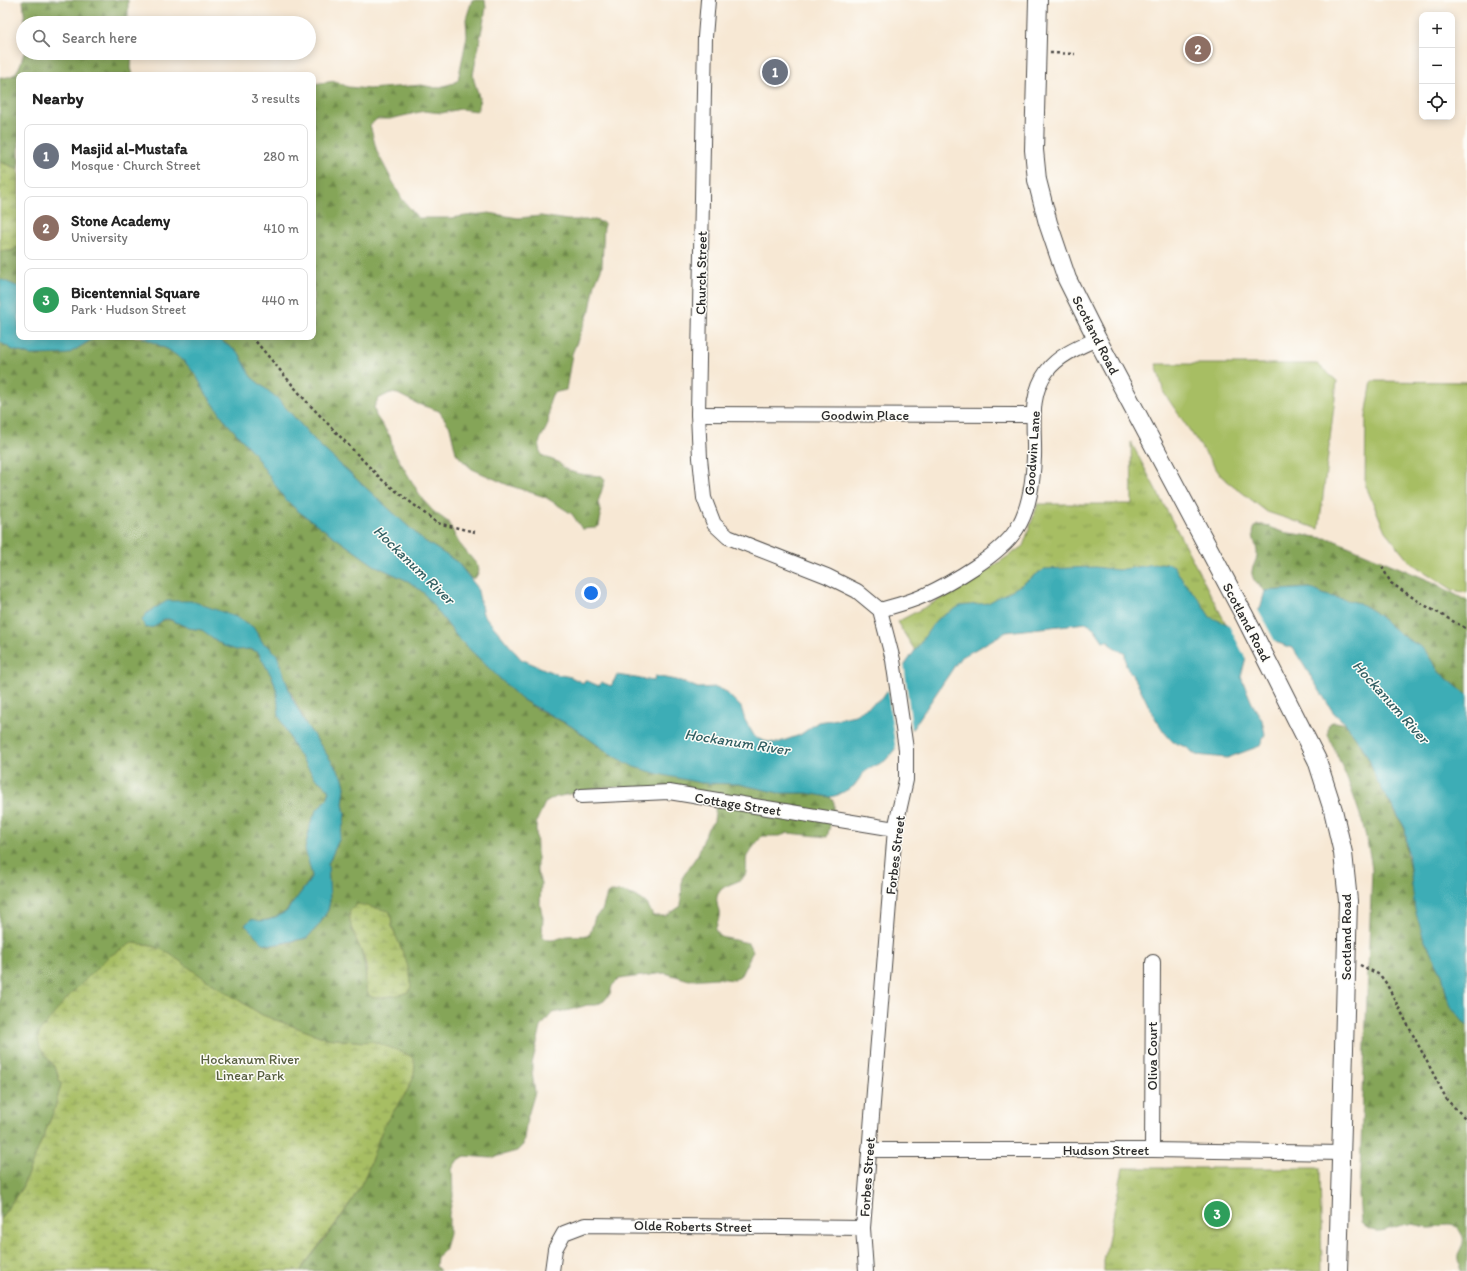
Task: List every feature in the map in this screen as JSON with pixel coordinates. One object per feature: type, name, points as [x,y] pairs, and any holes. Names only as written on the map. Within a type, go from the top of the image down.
[{"type":"main road","name":"Scotland Road","points":[[1038,0],[1034,135],[1037,180],[1048,223],[1067,279],[1097,339],[1262,650],[1317,760],[1334,810],[1343,853],[1348,901],[1338,1271]]},
{"type":"street","name":"Church Street","points":[[708,0],[705,45],[698,414],[704,498],[714,524],[728,537],[851,588],[880,610]]},
{"type":"street","name":"Goodwin Lane","points":[[880,610],[922,596],[954,579],[1002,548],[1017,529],[1030,499],[1034,456],[1033,415],[1038,388],[1047,371],[1068,352],[1097,339]]},
{"type":"street","name":"Goodwin Place","points":[[698,414],[1033,415]]},
{"type":"street","name":"Forbes Street","points":[[866,1271],[863,1228],[895,829],[906,780],[904,740],[894,671],[880,610]]},
{"type":"street","name":"Cottage Street","points":[[581,796],[669,792],[895,829]]},
{"type":"street","name":"Oliva Court","points":[[1152,1150],[1153,962]]},
{"type":"street","name":"Hudson Street","points":[[869,1150],[1152,1150],[1342,1153]]},
{"type":"street","name":"Olde Roberts Street","points":[[552,1271],[555,1249],[564,1234],[585,1225],[863,1228]]},
{"type":"path","points":[[1050,53],[1074,54]]},
{"type":"path","points":[[255,340],[306,401],[381,479],[438,523],[475,532]]},
{"type":"path","points":[[1382,567],[1391,583],[1424,605],[1467,629]]},
{"type":"path","points":[[1347,960],[1380,975],[1386,983],[1431,1066],[1447,1100],[1467,1120]]},
{"type":"green space","points":[[23,0],[128,0],[128,16],[24,16]]},
{"type":"green space","points":[[472,0],[485,0],[486,8],[473,75],[479,98],[479,107],[477,111],[460,109],[442,113],[424,111],[390,119],[377,119],[370,125],[377,152],[402,199],[418,218],[450,218],[489,213],[518,218],[541,216],[567,220],[595,220],[604,223],[602,267],[595,284],[590,310],[572,354],[566,390],[553,393],[551,397],[548,423],[540,440],[539,446],[543,456],[556,461],[564,468],[583,474],[602,476],[605,480],[598,502],[601,516],[599,526],[595,528],[582,529],[572,514],[545,497],[508,485],[472,469],[456,453],[450,427],[439,411],[418,404],[398,394],[390,393],[378,399],[374,407],[376,416],[390,436],[393,450],[423,500],[433,511],[448,522],[459,543],[478,566],[479,571],[476,577],[472,579],[457,562],[423,540],[319,445],[277,398],[251,377],[239,353],[221,340],[316,340],[316,84],[335,81],[348,87],[369,89],[422,85],[436,88],[454,83],[458,80],[467,36],[466,19]]},
{"type":"green space","points":[[22,60],[132,60],[132,72],[16,72]]},
{"type":"green space","points":[[16,72],[16,168],[0,162],[0,77],[6,77]]},
{"type":"green space","points":[[0,162],[16,168],[16,248],[12,251],[0,251]]},
{"type":"green space","points":[[16,248],[16,287],[0,279],[0,251],[12,251]]},
{"type":"green space","points":[[91,340],[148,340],[169,350],[184,361],[196,375],[205,392],[227,423],[253,452],[284,498],[298,511],[374,565],[408,581],[423,592],[458,638],[521,699],[571,726],[609,753],[682,778],[701,783],[739,784],[779,793],[807,793],[830,797],[834,802],[834,811],[827,837],[788,833],[780,836],[762,836],[747,856],[745,875],[739,880],[724,887],[718,894],[717,901],[719,916],[715,930],[721,937],[748,943],[753,951],[741,975],[734,980],[716,978],[689,980],[665,973],[619,979],[612,986],[610,994],[604,1001],[596,1005],[587,1005],[571,1010],[552,1013],[541,1027],[532,1064],[535,1092],[527,1119],[523,1145],[517,1151],[491,1158],[465,1156],[457,1161],[452,1169],[453,1197],[449,1214],[449,1234],[444,1251],[437,1257],[436,1266],[440,1271],[300,1271],[339,1219],[360,1186],[385,1124],[410,1085],[415,1068],[414,1059],[372,1041],[363,1042],[325,1038],[262,1015],[205,979],[167,952],[83,984],[69,996],[40,1048],[56,1069],[61,1085],[54,1111],[22,1188],[0,1219],[0,342],[13,350],[31,355],[68,354]],"holes":[[[156,608],[253,627],[263,643],[271,648],[305,723],[343,778],[345,787],[343,804],[345,813],[344,822],[339,840],[328,864],[330,901],[328,910],[319,925],[307,938],[272,945],[263,943],[260,921],[277,917],[286,911],[307,884],[312,875],[305,849],[311,822],[316,811],[328,798],[329,789],[315,778],[295,749],[279,716],[277,692],[273,679],[258,652],[225,646],[202,630],[190,628],[171,620],[163,621],[153,627],[147,613]],[[604,787],[661,789],[716,803],[714,821],[708,828],[698,854],[682,878],[681,906],[666,916],[653,916],[647,904],[639,898],[628,893],[616,891],[611,892],[607,894],[602,911],[595,917],[590,934],[581,936],[567,936],[548,940],[542,936],[543,918],[540,905],[541,883],[537,871],[537,820],[545,803],[556,797]],[[391,915],[392,925],[410,978],[405,993],[396,993],[383,998],[366,988],[363,957],[351,928]]]},
{"type":"green space","points":[[1156,364],[1317,364],[1337,381],[1319,529],[1267,512],[1221,476],[1164,393]]},
{"type":"green space","points":[[1372,381],[1467,382],[1467,593],[1453,590],[1411,563],[1385,531],[1365,484],[1366,416]]},
{"type":"green space","points":[[1131,442],[1235,641],[1068,595],[928,671],[897,622],[961,588],[1023,546],[1038,504],[1132,504]]},
{"type":"green space","points":[[1257,525],[1265,525],[1282,532],[1331,539],[1433,582],[1467,601],[1467,695],[1439,672],[1424,649],[1401,635],[1374,612],[1359,603],[1325,595],[1310,588],[1265,591],[1255,581],[1252,574],[1252,569],[1257,555],[1253,532]]},
{"type":"green space","points":[[1331,722],[1346,724],[1359,742],[1370,762],[1376,779],[1405,829],[1407,856],[1423,936],[1442,974],[1448,1000],[1452,1008],[1467,1026],[1467,1271],[1461,1271],[1458,1259],[1463,1236],[1454,1226],[1446,1225],[1428,1227],[1409,1224],[1379,1231],[1367,1228],[1361,1223],[1359,1195],[1372,870],[1361,817],[1328,735],[1328,727]]},
{"type":"green space","points":[[358,904],[389,911],[392,926],[408,969],[411,986],[409,992],[383,997],[373,997],[368,993],[366,986],[366,966],[362,952],[353,932],[350,918],[350,910]]},
{"type":"green space","name":"Hockanum River Linear Park","points":[[132,943],[150,945],[167,952],[205,979],[262,1015],[325,1038],[363,1042],[372,1041],[407,1054],[414,1059],[415,1068],[410,1085],[385,1124],[360,1186],[339,1219],[300,1271],[0,1271],[0,1219],[22,1188],[54,1111],[61,1085],[56,1069],[40,1048],[38,1039],[40,1031],[69,996],[108,957]]},
{"type":"green space","points":[[1123,1168],[1320,1168],[1322,1271],[1104,1271],[1104,1260]]},
{"type":"water","points":[[0,279],[16,286],[16,340],[91,340],[68,354],[31,355],[13,350],[0,342]]},
{"type":"water","name":"Hockanum River","points":[[148,340],[221,340],[239,353],[251,377],[277,398],[319,445],[423,540],[457,562],[477,587],[483,614],[521,659],[556,674],[571,677],[583,683],[585,680],[599,686],[601,682],[611,686],[617,675],[654,681],[655,676],[681,681],[698,688],[716,687],[725,691],[741,707],[745,720],[755,737],[764,741],[777,743],[800,735],[818,722],[855,715],[882,698],[936,620],[960,606],[988,603],[1021,585],[1044,569],[1095,567],[1118,570],[1161,563],[1170,564],[1174,566],[1183,581],[1198,598],[1210,617],[1232,626],[1260,609],[1265,591],[1310,588],[1325,595],[1359,603],[1374,612],[1401,635],[1424,649],[1439,672],[1467,695],[1467,1026],[1452,1008],[1448,1000],[1442,974],[1423,936],[1415,910],[1405,828],[1376,779],[1362,746],[1346,724],[1333,712],[1293,648],[1275,642],[1246,657],[1241,677],[1252,703],[1262,720],[1265,734],[1260,746],[1227,758],[1196,755],[1186,747],[1173,742],[1164,732],[1152,713],[1138,684],[1126,666],[1125,654],[1109,644],[1109,641],[1103,641],[1094,628],[1086,623],[1006,632],[960,658],[913,728],[885,761],[865,771],[854,786],[838,795],[830,797],[807,793],[779,793],[739,784],[701,783],[659,774],[634,767],[609,753],[571,726],[521,699],[458,638],[423,592],[408,581],[374,565],[298,511],[284,498],[253,452],[227,423],[205,392],[196,375],[184,361],[169,350]]},
{"type":"water","points":[[167,601],[192,601],[236,617],[253,627],[263,643],[271,648],[277,655],[292,698],[305,723],[343,778],[345,787],[343,804],[345,813],[344,822],[339,840],[328,864],[330,901],[328,910],[319,925],[307,938],[272,945],[263,943],[245,925],[251,919],[260,921],[269,920],[286,912],[308,883],[312,875],[305,849],[311,822],[316,811],[328,798],[329,789],[315,778],[295,749],[279,716],[277,692],[273,679],[258,652],[250,649],[236,650],[224,646],[202,630],[189,628],[169,619],[164,619],[154,627],[145,628],[142,620],[147,613]]},
{"type":"pier","points":[[1257,608],[1276,643],[1246,659],[1228,624]]},
{"type":"pier","points":[[904,663],[912,730],[896,751],[887,689]]},
{"type":"place","name":"Stone Academy","points":[[1198,49]]},
{"type":"place","name":"Masjid al-Mustafa","points":[[775,72]]},
{"type":"place","name":"Bicentennial Square","points":[[1217,1214]]}]
